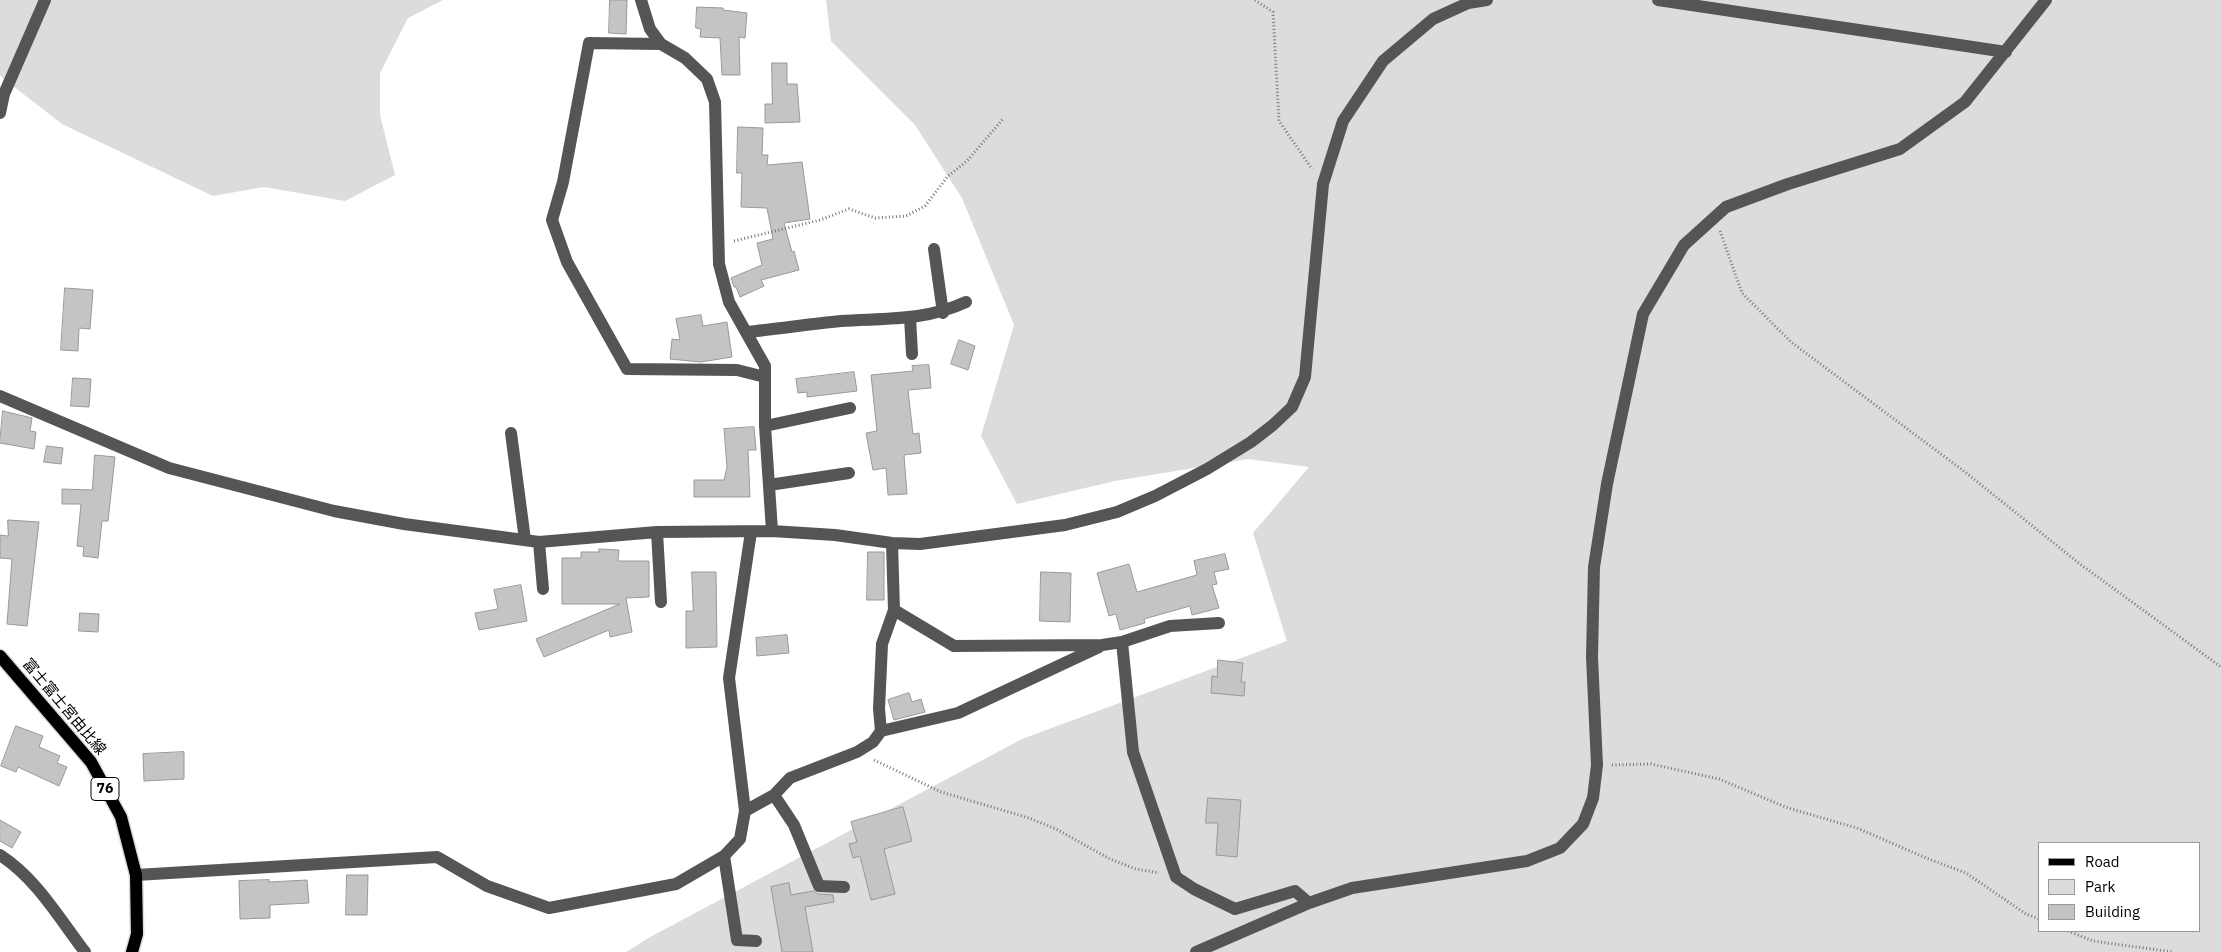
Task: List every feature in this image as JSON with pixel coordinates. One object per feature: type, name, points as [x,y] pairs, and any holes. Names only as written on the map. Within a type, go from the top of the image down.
[{"type":"main road","name":"富士富士宮由比線","points":[[0,656],[91,762],[121,817],[136,875],[137,934],[132,952]]},
{"type":"street","points":[[0,113],[4,94],[45,0]]},
{"type":"street","points":[[641,0],[650,29],[661,44],[685,58],[706,79],[715,102],[719,264],[729,302],[765,366],[765,426],[772,531]]},
{"type":"street","points":[[0,396],[169,468],[343,512],[404,524],[539,542],[657,532],[772,531],[836,535],[892,543],[920,544],[1065,524],[1117,512],[1207,469],[1252,442],[1292,407],[1305,378],[1323,184],[1343,121],[1382,61],[1433,19],[1468,3],[1488,0]]},
{"type":"street","points":[[1658,0],[2006,52]]},
{"type":"street","points":[[1196,952],[1309,903],[1352,888],[1527,861],[1560,848],[1583,824],[1593,798],[1597,765],[1592,657],[1594,567],[1607,484],[1643,314],[1684,245],[1726,207],[1788,184],[1900,149],[1965,102],[2046,0]]},
{"type":"street","points":[[661,44],[589,43],[564,182],[552,220],[566,262],[627,369],[736,370],[765,377]]},
{"type":"street","points":[[934,249],[942,313]]},
{"type":"street","points":[[746,332],[942,313],[966,302]]},
{"type":"street","points":[[910,316],[912,354]]},
{"type":"street","points":[[765,426],[850,408]]},
{"type":"street","points":[[511,433],[526,540]]},
{"type":"street","points":[[769,485],[849,473]]},
{"type":"street","points":[[657,532],[661,602]]},
{"type":"street","points":[[136,875],[438,857],[487,886],[549,908],[676,884],[724,856],[740,839],[745,811],[729,678],[751,532]]},
{"type":"street","points":[[539,542],[543,589]]},
{"type":"street","points":[[881,731],[879,709],[882,644],[894,610],[892,543]]},
{"type":"street","points":[[894,610],[954,646],[1102,645],[1122,642],[1170,626],[1219,624]]},
{"type":"street","points":[[1122,642],[1133,752],[1176,877],[1194,889],[1235,909],[1294,890],[1309,903]]},
{"type":"street","points":[[745,811],[774,795],[790,778],[858,752],[872,742],[881,731],[904,724],[958,713],[1102,645]]},
{"type":"street","points":[[774,795],[794,825],[819,886],[844,887]]},
{"type":"street","points":[[0,855],[16,866],[40,893],[85,952]]},
{"type":"street","points":[[724,856],[738,940],[756,941]]},
{"type":"path","points":[[1255,0],[1273,12],[1279,121],[1323,184]]},
{"type":"path","points":[[719,245],[820,220],[849,209],[876,218],[906,216],[925,206],[948,176],[966,161],[1003,119]]},
{"type":"path","points":[[1715,216],[1742,293],[1790,342],[1965,472],[2080,564],[2221,667]]},
{"type":"path","points":[[858,752],[941,792],[1047,825],[1110,859],[1136,869],[1176,877]]},
{"type":"path","points":[[1597,765],[1651,764],[1719,778],[1788,808],[1857,828],[1966,873],[2026,914],[2038,918]]},
{"type":"path","points":[[2070,932],[2093,941],[2173,952]]},
{"type":"green space","points":[[0,0],[443,0],[408,18],[380,73],[380,115],[395,175],[345,201],[264,187],[213,196],[62,124],[0,76]]},
{"type":"green space","points":[[826,0],[2221,0],[2221,952],[626,952],[652,936],[1022,739],[1287,641],[1253,533],[1309,467],[1248,459],[1115,481],[1017,504],[981,436],[1014,325],[962,198],[915,125],[831,41]]},
{"type":"building","points":[[610,0],[627,0],[626,34],[609,33]]},
{"type":"building","points":[[697,7],[723,8],[723,10],[747,13],[745,38],[739,37],[740,75],[722,75],[720,38],[700,37],[701,29],[696,28]]},
{"type":"building","points":[[772,63],[787,63],[787,84],[797,84],[800,122],[765,123],[765,104],[772,104]]},
{"type":"building","points":[[738,127],[763,128],[762,155],[768,155],[767,165],[802,162],[810,219],[784,223],[799,270],[761,280],[764,286],[740,297],[731,278],[762,265],[757,243],[773,239],[767,208],[741,207],[742,173],[737,173]]},
{"type":"building","points":[[65,288],[93,290],[90,329],[79,328],[78,351],[61,350]]},
{"type":"building","points":[[701,315],[703,326],[727,322],[732,357],[701,362],[670,359],[672,339],[680,340],[676,319]]},
{"type":"building","points":[[959,340],[975,346],[968,370],[951,364]]},
{"type":"building","points":[[929,365],[931,388],[908,390],[913,434],[919,433],[921,453],[904,455],[907,494],[888,495],[886,468],[873,470],[866,433],[877,431],[871,375],[913,371],[912,366]]},
{"type":"building","points":[[854,372],[857,391],[807,397],[807,392],[798,393],[796,379]]},
{"type":"building","points":[[73,378],[91,379],[89,407],[71,406]]},
{"type":"building","points":[[3,411],[32,418],[30,431],[36,432],[34,449],[0,443]]},
{"type":"building","points":[[754,427],[756,450],[748,450],[750,497],[694,497],[694,480],[724,480],[727,467],[724,429]]},
{"type":"building","points":[[47,446],[63,448],[61,464],[44,462]]},
{"type":"building","points":[[95,455],[115,457],[108,521],[102,521],[98,558],[83,556],[84,547],[77,546],[81,504],[62,504],[62,489],[92,490]]},
{"type":"building","points":[[8,520],[39,522],[27,626],[7,624],[12,559],[0,558],[0,535],[8,536]]},
{"type":"building","points":[[599,549],[619,550],[618,561],[649,561],[649,597],[626,598],[632,632],[610,637],[609,630],[544,657],[536,639],[620,604],[562,604],[562,558],[581,558],[581,552],[599,552]]},
{"type":"building","points":[[868,552],[884,552],[884,600],[867,600]]},
{"type":"building","points":[[1225,554],[1229,569],[1214,572],[1217,584],[1212,585],[1219,608],[1192,615],[1190,606],[1144,619],[1145,623],[1120,630],[1116,614],[1109,616],[1097,573],[1129,564],[1137,592],[1197,575],[1194,561]]},
{"type":"building","points":[[692,572],[716,572],[717,647],[686,648],[686,611],[693,611]]},
{"type":"building","points":[[1041,572],[1071,573],[1070,622],[1040,621]]},
{"type":"building","points":[[521,585],[527,621],[479,630],[475,613],[498,609],[494,590]]},
{"type":"building","points":[[80,613],[99,614],[98,632],[79,631]]},
{"type":"building","points":[[787,635],[789,653],[757,656],[756,638]]},
{"type":"building","points":[[1218,660],[1243,663],[1241,682],[1245,682],[1244,696],[1211,693],[1212,676],[1217,677]]},
{"type":"building","points":[[909,693],[912,702],[921,699],[925,712],[894,720],[888,700]]},
{"type":"building","points":[[16,726],[43,736],[39,747],[60,756],[57,763],[67,767],[59,786],[18,767],[16,772],[1,766]]},
{"type":"building","points":[[184,752],[184,779],[144,781],[143,754]]},
{"type":"building","points":[[1208,798],[1241,800],[1237,857],[1216,855],[1218,823],[1206,823]]},
{"type":"building","points":[[903,807],[912,841],[884,849],[895,894],[871,900],[860,856],[853,858],[849,844],[857,842],[851,822]]},
{"type":"building","points":[[0,820],[21,832],[12,848],[0,841]]},
{"type":"building","points":[[347,875],[368,875],[367,915],[346,915]]},
{"type":"building","points":[[269,880],[269,882],[307,880],[309,903],[270,905],[270,918],[240,919],[239,881]]},
{"type":"building","points":[[789,883],[791,895],[813,891],[818,894],[833,895],[834,902],[805,907],[813,952],[782,952],[771,887]]}]
